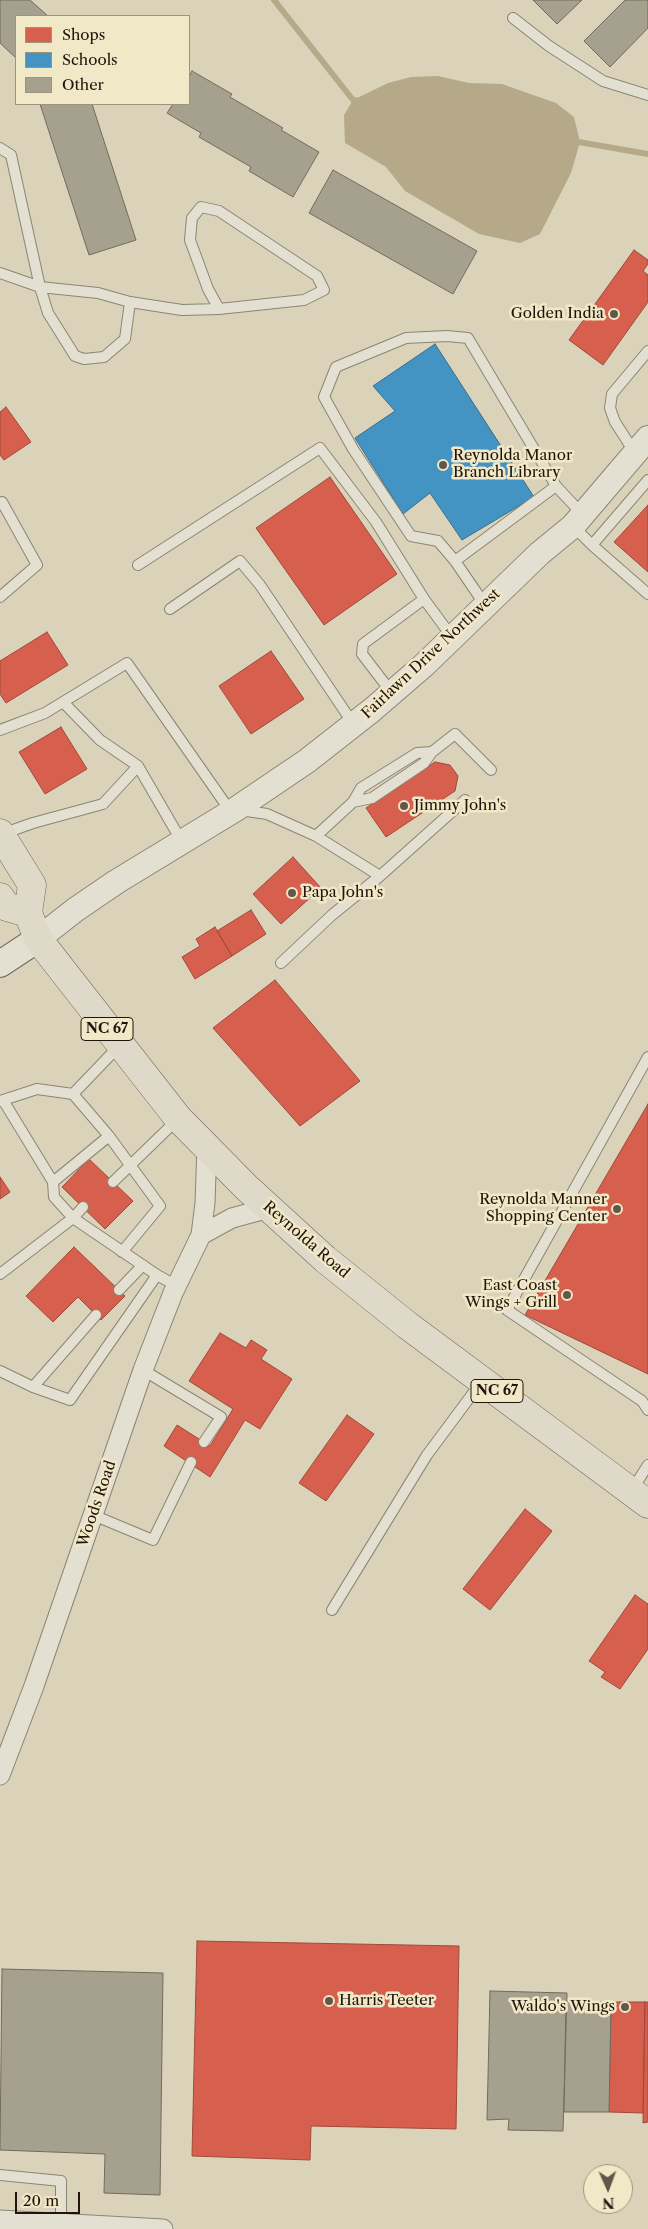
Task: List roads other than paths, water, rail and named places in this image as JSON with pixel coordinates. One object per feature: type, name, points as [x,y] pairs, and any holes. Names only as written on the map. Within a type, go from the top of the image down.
[{"type":"main road","name":"Reynolda Road","points":[[0,834],[32,885],[28,914],[38,939],[178,1118],[269,1208],[325,1259],[407,1325],[640,1498]]},
{"type":"main road","points":[[0,897],[7,907],[28,914]]},
{"type":"main road","points":[[0,964],[38,939]]},
{"type":"street","name":"Fairlawn Drive Northwest","points":[[38,939],[75,910],[234,811],[307,761],[392,693],[485,604],[578,520],[642,445]]},
{"type":"street","name":"Woods Road","points":[[0,1775],[34,1686],[143,1370],[177,1286],[201,1235],[205,1203],[207,1146]]},
{"type":"street","points":[[201,1235],[232,1218],[269,1208]]},
{"type":"street","points":[[0,2220],[163,2229]]},
{"type":"lane","points":[[512,18],[549,46],[603,81],[648,95]]},
{"type":"lane","points":[[0,148],[11,155],[40,287],[48,313],[75,356],[84,359],[104,356],[125,339],[130,302]]},
{"type":"lane","points":[[0,273],[40,287],[98,293],[130,302],[182,310],[219,309],[304,300],[324,290],[317,276],[309,270],[219,211],[201,207],[192,218],[190,240],[208,289],[219,309]]},
{"type":"lane","points":[[485,604],[455,561],[438,541],[411,536],[353,449],[324,397],[336,367],[406,338],[447,336],[468,338],[592,546],[648,594]]},
{"type":"lane","points":[[642,445],[615,422],[610,408],[612,394],[648,351]]},
{"type":"lane","points":[[138,565],[320,448],[376,522],[424,599],[452,637]]},
{"type":"lane","points":[[592,546],[648,480]]},
{"type":"lane","points":[[455,561],[556,486]]},
{"type":"lane","points":[[0,503],[2,502],[37,564],[0,597]]},
{"type":"lane","points":[[170,609],[240,561],[265,593],[354,724]]},
{"type":"lane","points":[[392,693],[362,654],[363,644],[424,599]]},
{"type":"lane","points":[[0,730],[45,714],[127,663],[234,811],[267,814],[316,836],[380,876]]},
{"type":"lane","points":[[63,702],[100,740],[138,766],[182,842]]},
{"type":"lane","points":[[353,802],[372,798],[424,763],[432,752],[455,734],[491,770]]},
{"type":"lane","points":[[316,836],[353,802],[361,788],[417,752],[432,752]]},
{"type":"lane","points":[[0,834],[103,804],[138,766]]},
{"type":"lane","points":[[281,963],[332,915],[380,876],[466,800]]},
{"type":"lane","points":[[72,1094],[120,1045]]},
{"type":"lane","points":[[648,1057],[507,1310],[642,1401],[648,1410]]},
{"type":"lane","points":[[122,1252],[160,1206],[109,1136],[72,1094],[38,1089],[2,1100],[53,1182],[54,1197],[73,1218],[122,1252],[143,1265],[157,1276],[177,1286]]},
{"type":"lane","points":[[113,1182],[129,1164],[178,1118]]},
{"type":"lane","points":[[53,1182],[109,1136]]},
{"type":"lane","points":[[0,1274],[73,1218],[83,1208]]},
{"type":"lane","points":[[119,1290],[143,1265]]},
{"type":"lane","points":[[0,1371],[33,1387],[70,1400],[157,1276]]},
{"type":"lane","points":[[33,1387],[96,1315]]},
{"type":"lane","points":[[143,1370],[221,1417],[204,1442]]},
{"type":"lane","points":[[332,1610],[427,1454],[482,1380]]},
{"type":"lane","points":[[93,1515],[153,1540],[191,1462]]},
{"type":"lane","points":[[640,1498],[648,1464]]},
{"type":"lane","points":[[0,2175],[62,2181],[61,2223]]},
{"type":"waterway","points":[[274,0],[353,100],[359,101]]},
{"type":"waterway","points":[[573,141],[648,154]]},
{"type":"place","name":"Golden India","points":[[614,314]]},
{"type":"place","name":"Reynolda Manor Branch Library","points":[[443,465]]},
{"type":"place","name":"Jimmy John's","points":[[404,806]]},
{"type":"place","name":"Papa John's","points":[[292,893]]},
{"type":"place","name":"Reynolda Manner Shopping Center","points":[[617,1209]]},
{"type":"place","name":"East Coast Wings + Grill","points":[[567,1295]]},
{"type":"place","name":"Harris Teeter","points":[[329,2001]]},
{"type":"place","name":"Waldo's Wings","points":[[625,2007]]}]
